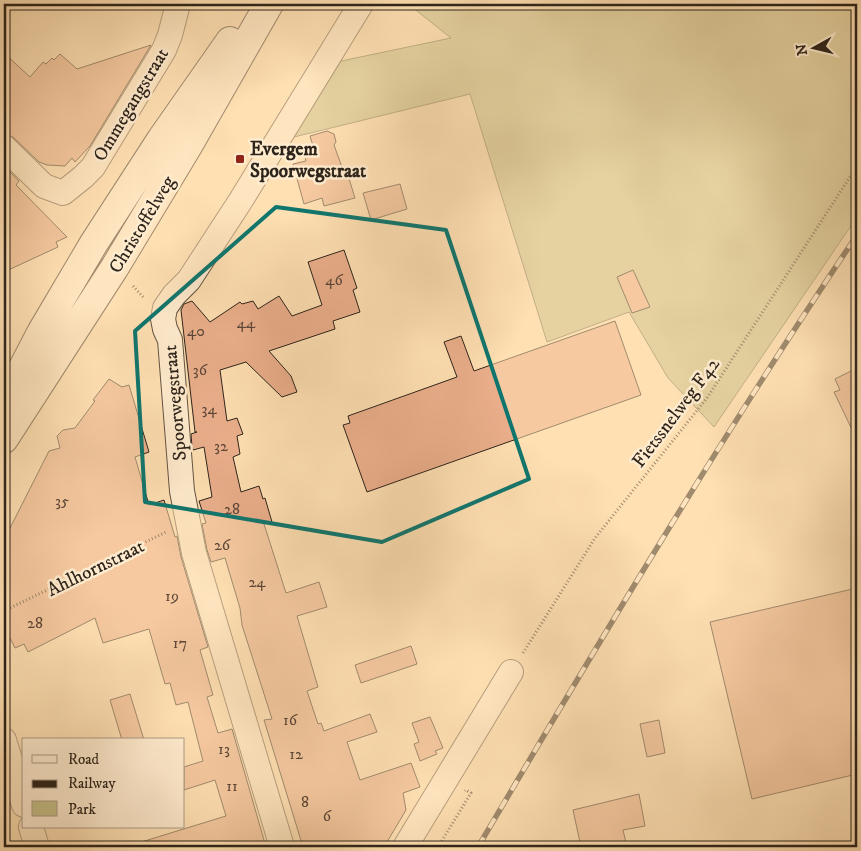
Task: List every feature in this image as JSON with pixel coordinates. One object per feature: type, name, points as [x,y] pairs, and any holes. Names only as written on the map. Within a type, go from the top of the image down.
[{"type":"main road","name":"Christoffelweg","points":[[4,404],[42,330],[104,227],[162,138],[255,4]]},
{"type":"main road","name":"Christoffelweg","points":[[4,439],[115,267],[188,146],[269,4]]},
{"type":"street","name":"Ommegangstraat","points":[[4,148],[44,186],[63,193],[83,177],[93,167],[164,50],[178,4]]},
{"type":"street","name":"Spoorwegstraat","points":[[282,847],[194,554],[182,491],[170,340],[163,318],[165,308],[174,295],[189,280],[236,208],[361,4]]},
{"type":"street","points":[[405,847],[511,672]]},
{"type":"street","points":[[4,740],[22,798]]},
{"type":"street","points":[[31,828],[37,847]]},
{"type":"path","name":"Fietssnelweg F42","points":[[511,672],[595,538],[707,398],[857,166]]},
{"type":"path","points":[[115,267],[147,300]]},
{"type":"path","name":"Ahlhornstraat","points":[[4,611],[173,529],[188,525]]},
{"type":"path","points":[[438,847],[471,793],[466,790],[461,798]]},
{"type":"highlighted area","points":[[276,207],[446,230],[529,479],[382,542],[145,502],[135,331]]},
{"type":"green space","points":[[412,4],[857,4],[857,217],[714,427],[668,378],[629,312],[547,342],[470,94],[294,137],[341,61],[451,38],[412,7]]},
{"type":"building","points":[[151,45],[90,146],[75,162],[72,158],[65,166],[47,165],[39,162],[13,137],[4,134],[4,53],[30,77],[43,62],[46,64],[60,54],[77,69]]},
{"type":"building","points":[[327,131],[334,134],[336,142],[334,145],[343,170],[346,169],[355,198],[324,206],[322,198],[304,204],[293,164],[306,161],[303,149],[313,146],[310,136]]},
{"type":"building","points":[[4,166],[19,181],[16,185],[67,237],[56,242],[58,247],[4,272]]},
{"type":"building","points":[[400,184],[407,209],[371,220],[363,193]]},
{"type":"building","points":[[344,250],[357,288],[353,290],[360,312],[333,321],[335,329],[269,351],[291,376],[297,392],[282,397],[246,362],[220,370],[227,421],[237,418],[243,434],[237,436],[240,454],[233,457],[241,492],[259,486],[263,499],[265,498],[272,522],[264,524],[286,593],[319,582],[327,607],[297,616],[318,687],[307,691],[318,724],[321,723],[324,731],[370,714],[377,732],[347,742],[360,780],[411,763],[420,787],[403,793],[406,810],[384,847],[303,847],[264,720],[272,719],[242,625],[240,608],[225,558],[211,562],[207,550],[202,524],[206,523],[199,501],[212,497],[204,447],[193,450],[192,447],[191,434],[197,432],[195,432],[181,310],[184,304],[192,301],[210,322],[240,302],[242,304],[253,301],[258,309],[279,296],[292,316],[322,305],[308,262]]},
{"type":"building","points":[[633,270],[650,307],[632,313],[617,277]]},
{"type":"building","points":[[615,321],[641,395],[367,492],[343,425],[350,423],[348,416],[457,377],[444,342],[461,336],[474,371]]},
{"type":"building","points":[[857,368],[857,440],[834,392],[840,390],[835,379]]},
{"type":"building","points":[[109,379],[122,387],[129,385],[149,452],[135,457],[149,505],[164,500],[175,537],[177,536],[181,557],[208,647],[200,650],[213,695],[207,697],[218,733],[232,729],[266,847],[139,847],[138,843],[226,816],[215,780],[185,790],[185,767],[203,761],[188,702],[176,705],[170,683],[165,684],[149,629],[103,643],[95,618],[28,652],[24,644],[15,648],[4,626],[4,540],[49,451],[60,448],[57,436],[63,430],[75,428],[95,401],[93,400]]},
{"type":"building","points":[[857,588],[857,774],[752,799],[710,622]]},
{"type":"building","points":[[411,646],[417,664],[361,683],[355,665]]},
{"type":"building","points":[[130,694],[143,738],[121,738],[110,700]]},
{"type":"building","points":[[430,717],[443,748],[435,751],[437,754],[420,761],[414,744],[419,742],[412,723]]},
{"type":"building","points":[[659,720],[665,753],[647,757],[640,724]]},
{"type":"building","points":[[639,794],[645,826],[623,830],[627,847],[581,847],[573,810]]},
{"type":"railway","points":[[478,847],[616,615],[710,462],[758,385],[857,235]]},
{"type":"place","name":"Evergem Spoorwegstraat","points":[[240,159]]}]
